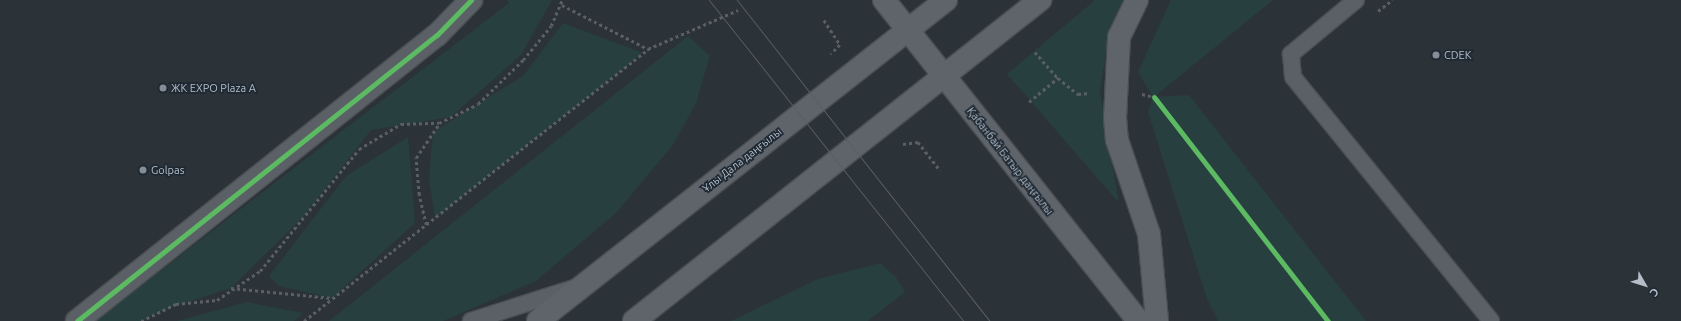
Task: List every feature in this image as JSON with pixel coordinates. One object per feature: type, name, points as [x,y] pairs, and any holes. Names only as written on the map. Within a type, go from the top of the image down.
[{"type":"main road","name":"Қабанбай Батыр даңғылы","points":[[884,0],[1138,321]]},
{"type":"main road","name":"Ұлы Дала даңғылы","points":[[538,321],[946,0]]},
{"type":"main road","points":[[634,321],[1040,0]]},
{"type":"main road","points":[[1137,0],[1119,37],[1115,118],[1117,140],[1149,234],[1157,321]]},
{"type":"street","points":[[77,321],[437,35],[471,0]]},
{"type":"lane","points":[[1356,0],[1291,54],[1294,77],[1491,321]]},
{"type":"lane","points":[[471,321],[583,285]]},
{"type":"path","points":[[141,321],[176,304],[217,300],[231,288],[260,270],[359,149],[401,124],[439,123],[478,104],[523,60],[551,26],[562,5],[562,0]]},
{"type":"path","points":[[562,5],[648,49]]},
{"type":"path","points":[[304,321],[648,49],[738,10]]},
{"type":"path","points":[[824,20],[840,45],[830,55]]},
{"type":"path","points":[[1035,52],[1058,78],[1078,94],[1093,93]]},
{"type":"path","points":[[1029,102],[1058,78]]},
{"type":"path","points":[[1138,92],[1154,97],[1158,104]]},
{"type":"path","points":[[426,225],[419,195],[416,158],[439,123]]},
{"type":"path","points":[[894,146],[918,142],[940,170]]},
{"type":"path","points":[[231,288],[332,298]]},
{"type":"green space","points":[[507,0],[552,0],[521,55],[451,117],[371,130],[303,217],[231,288],[161,311],[142,321],[95,321],[509,3]]},
{"type":"green space","points":[[1095,0],[1125,0],[1110,27],[1100,92],[1119,203],[1007,74]]},
{"type":"green space","points":[[1171,0],[1273,0],[1154,97],[1189,95],[1366,321],[1218,321],[1207,299],[1148,112],[1153,97],[1138,72]]},
{"type":"green space","points":[[563,23],[643,53],[435,218],[429,179],[433,132],[523,76]]},
{"type":"green space","points":[[688,36],[710,56],[696,103],[673,145],[616,213],[536,281],[443,321],[329,321]]},
{"type":"green space","points":[[408,137],[415,223],[332,298],[279,286],[269,276],[346,176]]},
{"type":"green space","points":[[880,263],[896,277],[905,292],[868,321],[731,321],[818,279]]},
{"type":"green space","points":[[247,302],[303,313],[294,321],[177,321]]},
{"type":"tram line","points":[[709,0],[963,321]]},
{"type":"tram line","points":[[737,0],[990,321]]},
{"type":"cycle path","points":[[77,321],[437,35],[471,0]]},
{"type":"cycle path","points":[[1154,97],[1328,321]]},
{"type":"place","name":"CDEK","points":[[1436,55]]},
{"type":"place","name":"ЖК EXPO Plaza A","points":[[163,88]]},
{"type":"place","name":"Golpas","points":[[143,170]]}]
